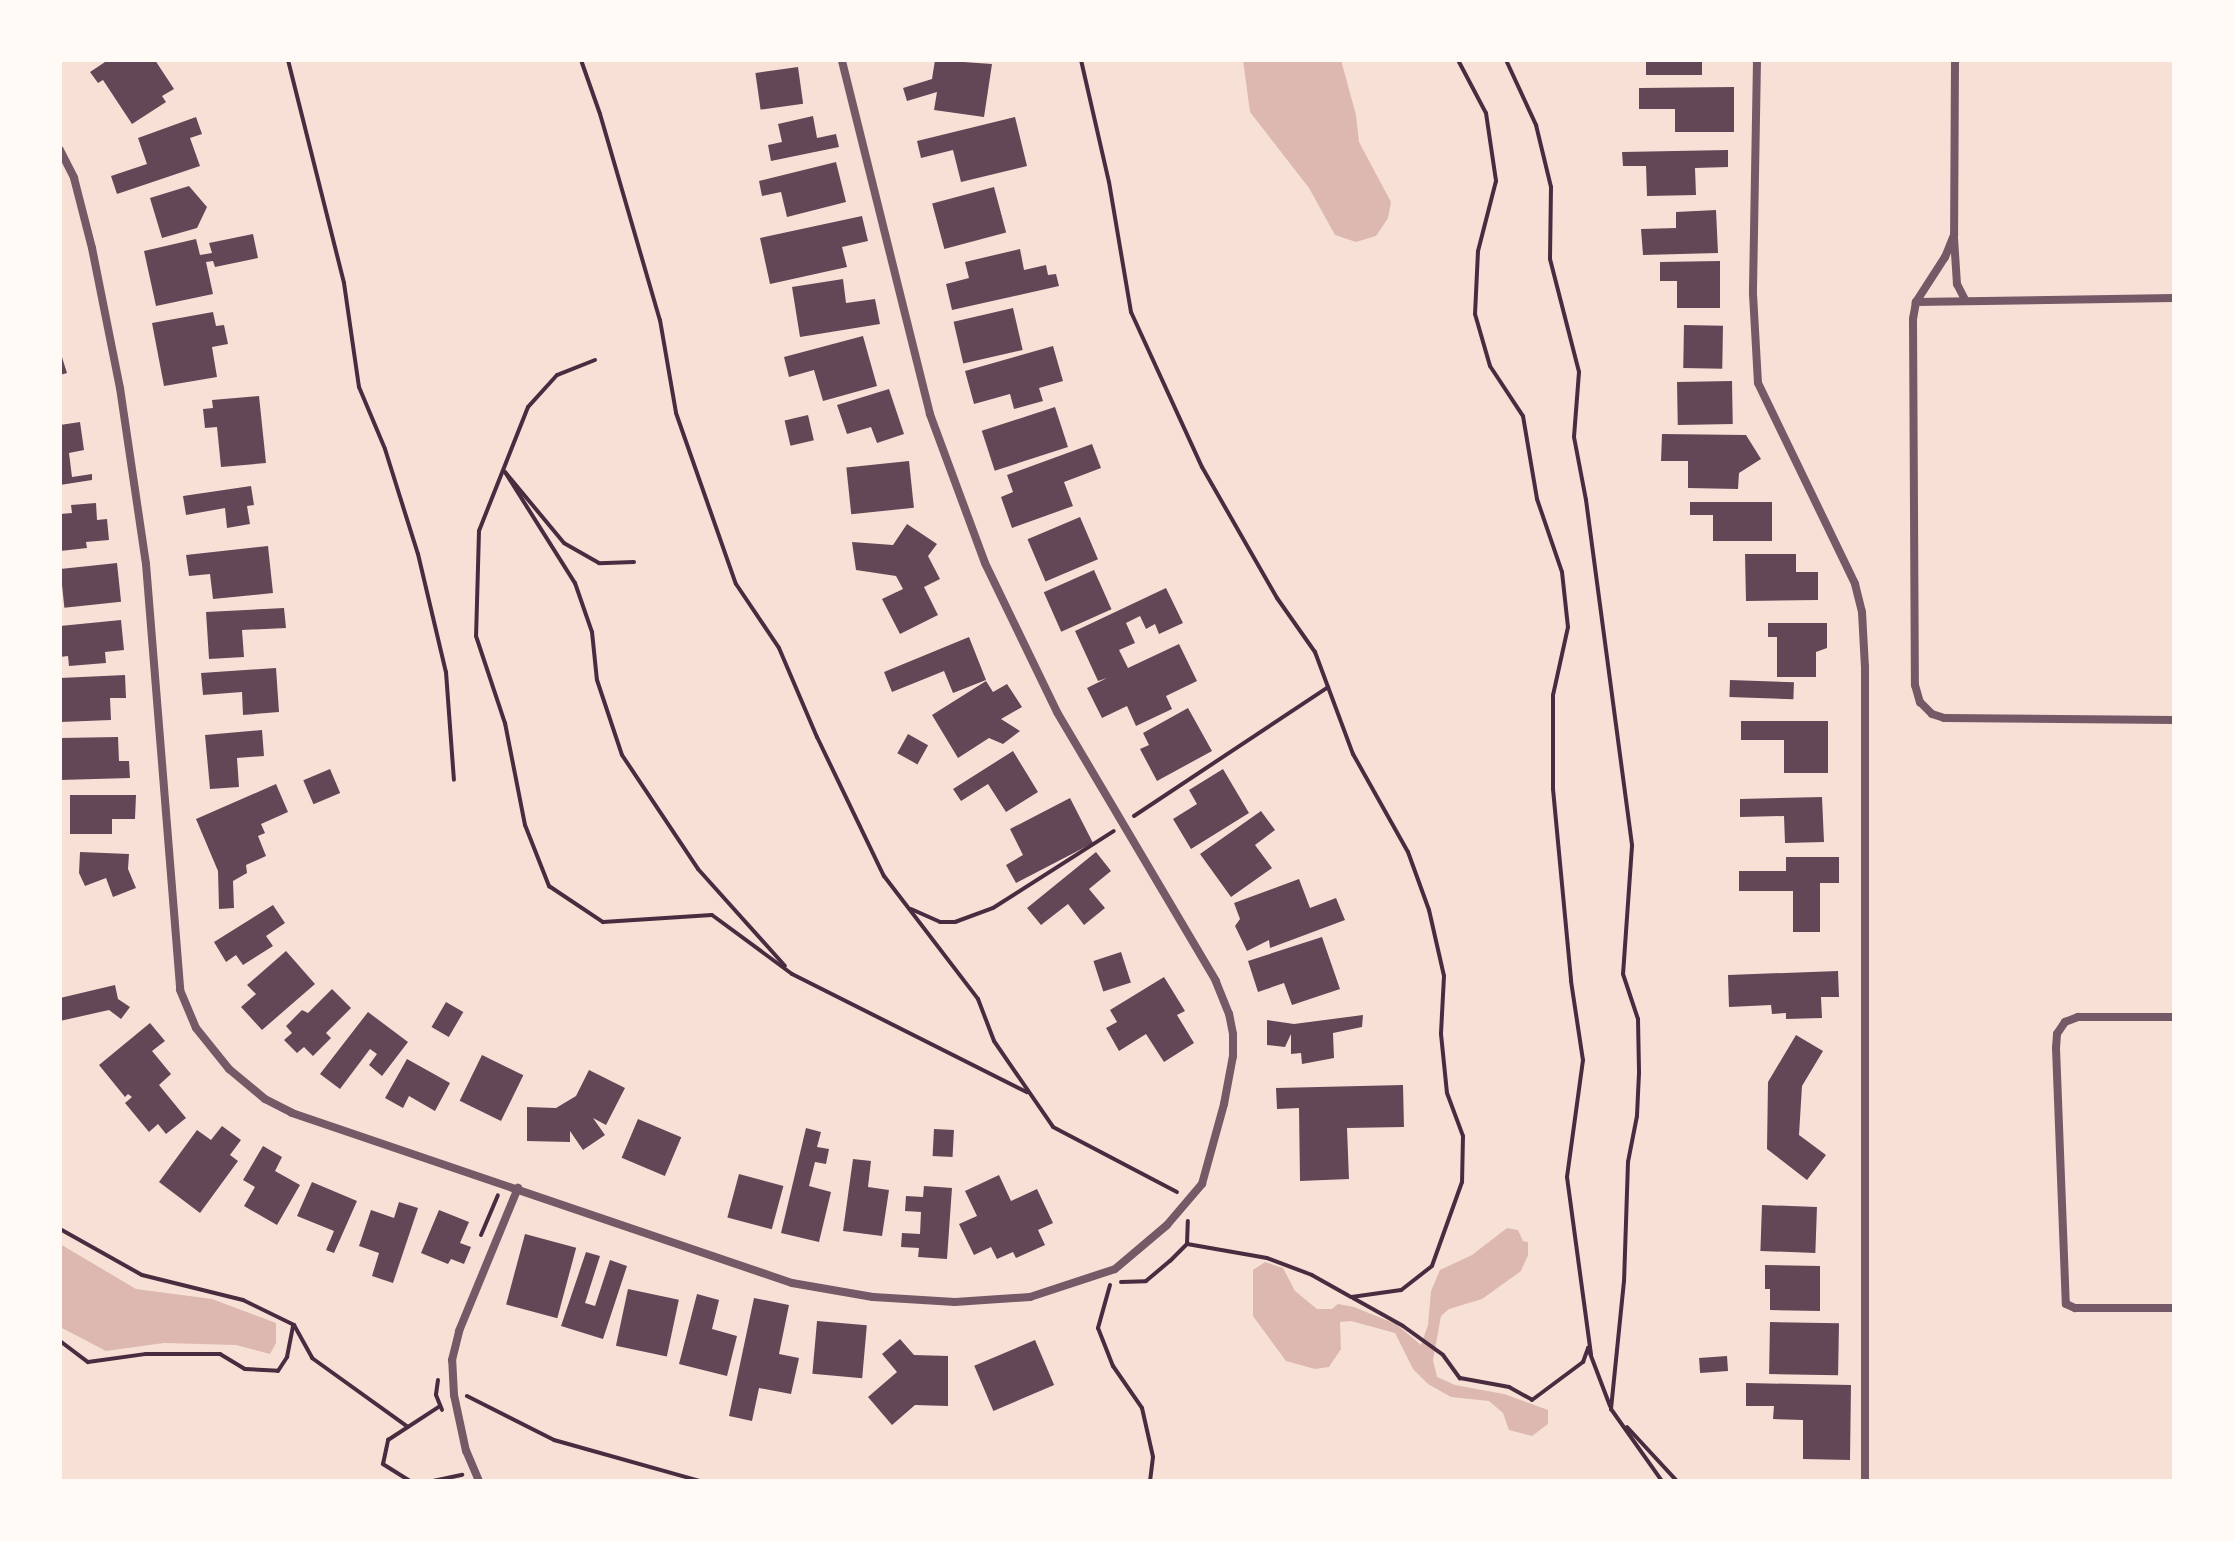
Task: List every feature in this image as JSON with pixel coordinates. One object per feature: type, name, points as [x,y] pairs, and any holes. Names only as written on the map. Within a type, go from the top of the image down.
[{"type":"street","points":[[60,150],[74,178],[92,248],[120,388],[146,564],[180,990],[196,1028],[229,1069],[265,1099],[292,1113],[792,1283],[873,1297],[955,1302],[1030,1297],[1115,1269],[1167,1225],[1202,1184],[1224,1104],[1233,1056],[1229,1014],[1216,981],[1057,712],[985,563],[930,414],[842,60]]},
{"type":"street","points":[[1757,60],[1753,294],[1758,383],[1855,584],[1862,612],[1865,1481]]},
{"type":"street","points":[[1955,60],[1954,235],[1957,284],[1965,300]]},
{"type":"street","points":[[1954,235],[1945,257],[1916,302],[1915,669],[1920,702],[1932,714],[1944,718],[2174,720]]},
{"type":"street","points":[[1916,302],[2174,298]]},
{"type":"street","points":[[2174,1017],[2078,1017],[2065,1022],[2057,1034],[2056,1048],[2066,1304],[2075,1308],[2174,1308]]},
{"type":"street","points":[[479,1481],[466,1451],[452,1360],[459,1331],[518,1188]]},
{"type":"path","points":[[288,60],[344,283],[359,387],[385,449],[418,554],[446,672],[454,780]]},
{"type":"path","points":[[581,60],[600,114],[660,320],[676,413],[736,584],[779,648],[817,737],[884,876],[978,999],[994,1041],[1053,1127],[1189,1198],[1187,1244],[1146,1281],[1083,1280]]},
{"type":"path","points":[[1081,60],[1109,182],[1131,312],[1202,467],[1277,598],[1315,652],[1353,754],[1408,852],[1429,910],[1444,976],[1441,1034],[1447,1093],[1463,1136],[1462,1182],[1432,1266],[1401,1290],[1351,1297]]},
{"type":"path","points":[[1458,60],[1486,113],[1496,181],[1478,251],[1475,314],[1490,366],[1523,416],[1537,499],[1562,572],[1568,627],[1553,695],[1553,789],[1571,981],[1583,1060],[1567,1177],[1591,1354]]},
{"type":"path","points":[[1506,60],[1536,125],[1551,187],[1550,259],[1579,372],[1574,437],[1586,500],[1632,846],[1623,974],[1638,1019],[1639,1073],[1637,1116],[1628,1162],[1624,1281],[1612,1411],[1677,1481]]},
{"type":"path","points":[[595,360],[557,375],[528,407],[505,472],[479,531],[476,636],[505,723],[525,825],[549,886],[603,922],[712,915],[792,974],[1030,1093]]},
{"type":"path","points":[[505,472],[575,583],[592,632],[597,680],[622,755],[698,869],[792,974]]},
{"type":"path","points":[[505,472],[564,543],[599,563],[634,562]]},
{"type":"path","points":[[60,1229],[142,1275],[243,1300],[294,1325],[312,1358],[408,1427]]},
{"type":"path","points":[[1187,1244],[1267,1258],[1312,1275],[1403,1326],[1443,1355],[1460,1378],[1509,1387],[1532,1400],[1583,1362],[1588,1348],[1612,1411],[1662,1481]]},
{"type":"path","points":[[1110,1282],[1098,1328],[1113,1366],[1142,1408],[1153,1457],[1150,1481]]},
{"type":"path","points":[[60,1341],[88,1362],[146,1354],[220,1354],[245,1369],[278,1371],[287,1357],[294,1325]]},
{"type":"path","points":[[455,1390],[554,1440],[700,1481]]},
{"type":"path","points":[[410,1481],[383,1464],[388,1440],[440,1406]]},
{"type":"path","points":[[433,1481],[463,1475]]},
{"type":"shaded area","points":[[1243,60],[1341,60],[1356,115],[1359,142],[1391,202],[1388,218],[1376,236],[1356,242],[1335,235],[1309,188],[1250,112]]},
{"type":"shaded area","points":[[1507,1228],[1518,1230],[1523,1241],[1528,1242],[1528,1255],[1521,1271],[1482,1299],[1449,1309],[1441,1316],[1433,1360],[1437,1377],[1455,1385],[1504,1394],[1548,1410],[1548,1424],[1532,1436],[1509,1430],[1503,1413],[1489,1401],[1451,1397],[1428,1384],[1413,1369],[1395,1333],[1351,1321],[1340,1322],[1341,1349],[1329,1367],[1315,1369],[1286,1361],[1253,1316],[1253,1270],[1265,1262],[1283,1268],[1295,1291],[1317,1309],[1332,1309],[1338,1304],[1354,1307],[1396,1324],[1421,1345],[1428,1325],[1431,1291],[1440,1270],[1472,1255]]},
{"type":"shaded area","points":[[60,1244],[136,1289],[212,1299],[276,1323],[276,1343],[270,1354],[236,1345],[164,1343],[106,1351],[60,1327]]},
{"type":"building","points":[[108,60],[155,60],[174,89],[162,96],[166,102],[132,124],[103,80],[98,83],[90,72]]},
{"type":"building","points":[[935,60],[992,64],[984,117],[934,110],[937,92],[907,101],[903,88],[932,79]]},
{"type":"building","points":[[1646,60],[1702,60],[1702,75],[1646,75]]},
{"type":"building","points":[[798,67],[803,104],[761,110],[755,73]]},
{"type":"building","points":[[1734,87],[1734,132],[1675,132],[1675,109],[1639,109],[1639,88]]},
{"type":"building","points":[[813,116],[817,138],[836,134],[839,147],[771,161],[768,145],[782,142],[778,124]]},
{"type":"building","points":[[196,117],[202,134],[190,138],[200,166],[117,194],[111,176],[147,164],[138,138]]},
{"type":"building","points":[[1015,117],[1027,166],[961,182],[953,150],[921,158],[917,141]]},
{"type":"building","points":[[1728,150],[1728,167],[1695,168],[1696,195],[1647,196],[1646,166],[1623,166],[1622,152]]},
{"type":"building","points":[[836,162],[846,202],[787,217],[781,192],[762,196],[759,181]]},
{"type":"building","points":[[189,186],[207,207],[197,228],[162,238],[150,198]]},
{"type":"building","points":[[994,187],[1006,232],[944,249],[932,204]]},
{"type":"building","points":[[1716,210],[1718,253],[1643,255],[1641,229],[1676,228],[1676,212]]},
{"type":"building","points":[[862,216],[868,241],[842,247],[847,267],[770,284],[760,238]]},
{"type":"building","points":[[253,234],[258,258],[215,267],[213,261],[206,262],[213,294],[156,306],[144,251],[196,239],[200,255],[212,253],[209,243]]},
{"type":"building","points":[[1020,249],[1024,270],[1046,265],[1048,275],[1056,274],[1059,286],[952,310],[946,284],[969,278],[965,262]]},
{"type":"building","points":[[1720,261],[1720,308],[1677,308],[1677,281],[1660,281],[1660,262]]},
{"type":"building","points":[[843,279],[846,303],[875,299],[880,324],[800,337],[792,287]]},
{"type":"building","points":[[1013,308],[1023,350],[963,364],[954,322]]},
{"type":"building","points":[[213,312],[216,326],[224,325],[228,344],[212,347],[217,377],[164,386],[152,323]]},
{"type":"building","points":[[1684,325],[1723,326],[1722,369],[1683,368]]},
{"type":"building","points":[[863,336],[877,386],[823,401],[814,370],[789,377],[784,357]]},
{"type":"building","points":[[1053,346],[1063,381],[1039,388],[1043,401],[1014,409],[1010,394],[974,404],[965,371]]},
{"type":"building","points":[[60,351],[67,373],[60,375]]},
{"type":"building","points":[[1732,381],[1733,424],[1678,425],[1677,382]]},
{"type":"building","points":[[889,389],[904,434],[877,443],[871,427],[847,434],[837,405]]},
{"type":"building","points":[[259,396],[266,463],[221,467],[217,427],[205,428],[203,409],[213,408],[212,400]]},
{"type":"building","points":[[1055,407],[1068,447],[995,471],[982,431]]},
{"type":"building","points":[[808,415],[814,440],[790,446],[785,420]]},
{"type":"building","points":[[80,422],[84,450],[69,453],[72,477],[92,474],[92,480],[60,485],[60,425]]},
{"type":"building","points":[[1662,434],[1746,435],[1761,459],[1739,473],[1738,489],[1688,488],[1688,461],[1661,461]]},
{"type":"building","points":[[1092,444],[1101,468],[1064,482],[1073,506],[1012,528],[1001,497],[1013,492],[1007,475]]},
{"type":"building","points":[[909,461],[914,508],[851,514],[846,468]]},
{"type":"building","points":[[251,486],[254,505],[247,506],[250,524],[227,528],[225,508],[186,515],[183,496]]},
{"type":"building","points":[[1690,502],[1772,502],[1772,541],[1713,541],[1713,515],[1690,515]]},
{"type":"building","points":[[96,503],[97,520],[107,519],[109,540],[86,542],[87,548],[60,551],[60,514],[72,513],[71,505]]},
{"type":"building","points":[[1080,517],[1098,559],[1046,582],[1028,539]]},
{"type":"building","points":[[907,524],[937,544],[928,556],[940,579],[924,587],[938,615],[900,634],[882,599],[903,589],[896,576],[856,570],[852,542],[893,545]]},
{"type":"building","points":[[268,546],[273,593],[213,599],[210,574],[189,576],[186,555]]},
{"type":"building","points":[[1745,554],[1796,554],[1796,572],[1818,572],[1818,600],[1746,601]]},
{"type":"building","points":[[117,563],[121,602],[64,608],[60,569]]},
{"type":"building","points":[[1094,570],[1111,609],[1061,632],[1044,592]]},
{"type":"building","points":[[1166,588],[1183,623],[1159,634],[1155,624],[1146,629],[1140,616],[1126,623],[1135,643],[1119,650],[1128,668],[1179,644],[1197,681],[1166,696],[1172,709],[1136,726],[1127,706],[1102,718],[1087,688],[1107,678],[1098,681],[1075,631]]},
{"type":"building","points":[[284,608],[286,628],[242,630],[244,657],[209,659],[206,612]]},
{"type":"building","points":[[121,620],[124,650],[105,652],[106,663],[69,666],[68,656],[60,657],[60,626]]},
{"type":"building","points":[[1768,623],[1827,623],[1827,648],[1816,652],[1816,677],[1777,677],[1777,637],[1768,637]]},
{"type":"building","points":[[969,637],[986,680],[953,693],[944,671],[892,692],[884,672]]},
{"type":"building","points":[[276,668],[279,712],[243,715],[242,692],[203,695],[201,673]]},
{"type":"building","points":[[125,675],[126,698],[110,698],[111,720],[60,722],[60,678]]},
{"type":"building","points":[[1730,680],[1794,682],[1793,699],[1729,697]]},
{"type":"building","points":[[986,681],[993,692],[1007,684],[1022,707],[1001,719],[1020,731],[1003,744],[989,738],[958,758],[932,715]]},
{"type":"building","points":[[1188,708],[1212,751],[1157,781],[1140,749],[1149,745],[1143,733]]},
{"type":"building","points":[[1741,721],[1828,721],[1828,773],[1784,773],[1784,740],[1741,740]]},
{"type":"building","points":[[262,730],[264,756],[237,758],[239,787],[210,789],[205,735]]},
{"type":"building","points":[[908,734],[928,745],[917,764],[897,753]]},
{"type":"building","points":[[118,737],[119,761],[129,761],[130,778],[60,780],[60,738]]},
{"type":"building","points":[[1013,751],[1038,792],[1006,812],[988,784],[961,801],[953,789]]},
{"type":"building","points":[[330,769],[340,793],[313,804],[303,780]]},
{"type":"building","points":[[1223,769],[1249,813],[1191,849],[1173,819],[1197,804],[1189,790]]},
{"type":"building","points":[[276,784],[288,812],[261,824],[265,833],[258,836],[266,856],[246,865],[247,873],[233,881],[234,908],[219,909],[218,871],[196,819]]},
{"type":"building","points":[[70,795],[136,795],[135,819],[112,819],[112,834],[70,834]]},
{"type":"building","points":[[1822,797],[1824,842],[1785,843],[1784,816],[1740,817],[1740,799]]},
{"type":"building","points":[[1070,798],[1093,843],[1016,883],[1006,865],[1023,855],[1010,829]]},
{"type":"building","points":[[1261,811],[1275,830],[1255,845],[1272,868],[1231,897],[1200,854]]},
{"type":"building","points":[[80,852],[129,854],[128,869],[136,888],[113,897],[106,878],[85,886],[79,873]]},
{"type":"building","points":[[1096,852],[1111,871],[1089,889],[1105,908],[1084,925],[1068,904],[1041,925],[1027,908]]},
{"type":"building","points":[[1786,857],[1839,857],[1839,883],[1820,883],[1820,932],[1793,932],[1793,891],[1739,891],[1739,871],[1786,871]]},
{"type":"building","points":[[1299,879],[1310,908],[1336,898],[1345,920],[1270,948],[1269,940],[1247,951],[1235,926],[1240,919],[1234,903]]},
{"type":"building","points":[[273,905],[285,923],[266,936],[273,946],[243,965],[236,955],[226,962],[214,942]]},
{"type":"building","points":[[1322,937],[1340,989],[1292,1005],[1284,983],[1258,992],[1248,961]]},
{"type":"building","points":[[286,951],[315,984],[262,1030],[241,1007],[256,994],[247,985]]},
{"type":"building","points":[[1121,952],[1131,982],[1103,991],[1093,961]]},
{"type":"building","points":[[1838,971],[1839,997],[1821,997],[1822,1018],[1786,1019],[1786,1013],[1772,1014],[1771,1005],[1729,1007],[1728,975]]},
{"type":"building","points":[[1164,977],[1185,1011],[1177,1015],[1194,1043],[1164,1062],[1146,1034],[1119,1051],[1106,1028],[1117,1022],[1110,1010]]},
{"type":"building","points":[[115,985],[118,999],[130,1007],[121,1019],[109,1010],[60,1021],[60,998]]},
{"type":"building","points":[[332,989],[351,1008],[326,1033],[331,1038],[313,1056],[304,1047],[297,1053],[284,1040],[292,1033],[286,1026],[302,1010],[308,1013]]},
{"type":"building","points":[[446,1002],[463,1012],[449,1037],[432,1027]]},
{"type":"building","points":[[368,1012],[408,1042],[382,1076],[369,1065],[377,1054],[370,1049],[340,1089],[320,1074]]},
{"type":"building","points":[[1363,1015],[1362,1027],[1333,1033],[1334,1058],[1302,1064],[1301,1053],[1291,1054],[1291,1034],[1285,1047],[1267,1045],[1267,1020],[1294,1024]]},
{"type":"building","points":[[150,1023],[165,1041],[152,1051],[171,1074],[159,1085],[186,1118],[166,1134],[158,1124],[149,1132],[125,1103],[132,1097],[128,1094],[125,1097],[99,1065]]},
{"type":"building","points":[[1796,1035],[1823,1051],[1802,1086],[1799,1135],[1826,1155],[1807,1180],[1767,1149],[1768,1082]]},
{"type":"building","points":[[482,1055],[523,1075],[501,1121],[460,1101]]},
{"type":"building","points":[[407,1059],[450,1083],[435,1111],[409,1096],[403,1108],[385,1098]]},
{"type":"building","points":[[589,1070],[625,1088],[606,1125],[593,1118],[605,1135],[583,1150],[570,1131],[570,1142],[527,1141],[527,1107],[556,1108],[576,1096]]},
{"type":"building","points":[[1403,1085],[1404,1127],[1347,1128],[1349,1179],[1300,1181],[1299,1108],[1277,1109],[1276,1088]]},
{"type":"building","points":[[638,1119],[681,1137],[665,1176],[622,1158]]},
{"type":"building","points":[[222,1126],[241,1140],[230,1155],[238,1161],[200,1213],[159,1182],[197,1130],[211,1140]]},
{"type":"building","points":[[806,1128],[821,1132],[817,1147],[829,1149],[826,1164],[815,1162],[809,1186],[831,1192],[819,1242],[781,1233]]},
{"type":"building","points":[[934,1129],[954,1130],[953,1157],[933,1156]]},
{"type":"building","points":[[263,1146],[282,1157],[275,1171],[300,1185],[277,1225],[244,1206],[255,1187],[243,1180]]},
{"type":"building","points":[[853,1159],[871,1161],[868,1187],[889,1190],[882,1236],[843,1231]]},
{"type":"building","points":[[739,1174],[783,1186],[772,1229],[727,1217]]},
{"type":"building","points":[[999,1175],[1011,1201],[1037,1189],[1053,1223],[1038,1230],[1045,1245],[1016,1258],[1013,1252],[997,1259],[991,1247],[974,1255],[959,1224],[977,1216],[965,1191]]},
{"type":"building","points":[[312,1182],[357,1201],[334,1253],[326,1250],[334,1231],[297,1216]]},
{"type":"building","points":[[924,1186],[952,1188],[947,1259],[918,1257],[919,1248],[901,1247],[902,1233],[920,1234],[921,1212],[905,1211],[906,1196],[923,1197]]},
{"type":"building","points":[[399,1202],[418,1208],[393,1283],[372,1276],[379,1253],[359,1246],[371,1210],[394,1218]]},
{"type":"building","points":[[1762,1205],[1817,1207],[1815,1253],[1760,1251]]},
{"type":"building","points":[[439,1210],[469,1222],[460,1243],[471,1247],[464,1264],[451,1259],[448,1264],[421,1253]]},
{"type":"building","points":[[525,1234],[576,1248],[557,1318],[506,1305]]},
{"type":"building","points":[[586,1252],[600,1256],[585,1303],[595,1306],[610,1260],[627,1266],[603,1339],[561,1326]]},
{"type":"building","points":[[1765,1265],[1820,1266],[1820,1311],[1770,1310],[1770,1289],[1765,1289]]},
{"type":"building","points":[[628,1289],[679,1300],[667,1357],[616,1346]]},
{"type":"building","points":[[697,1294],[719,1300],[712,1329],[737,1336],[727,1376],[679,1364]]},
{"type":"building","points":[[754,1298],[789,1305],[779,1354],[799,1358],[791,1394],[759,1388],[752,1421],[729,1416]]},
{"type":"building","points":[[817,1321],[867,1325],[862,1378],[812,1374]]},
{"type":"building","points":[[1770,1322],[1839,1323],[1838,1375],[1769,1374]]},
{"type":"building","points":[[900,1339],[914,1355],[948,1356],[948,1406],[915,1405],[892,1425],[868,1397],[897,1372],[882,1354]]},
{"type":"building","points":[[1035,1340],[1054,1385],[993,1411],[974,1366]]},
{"type":"building","points":[[1727,1356],[1728,1371],[1700,1373],[1699,1358]]},
{"type":"building","points":[[1746,1383],[1851,1385],[1850,1460],[1803,1459],[1803,1420],[1773,1419],[1774,1406],[1746,1406]]}]
